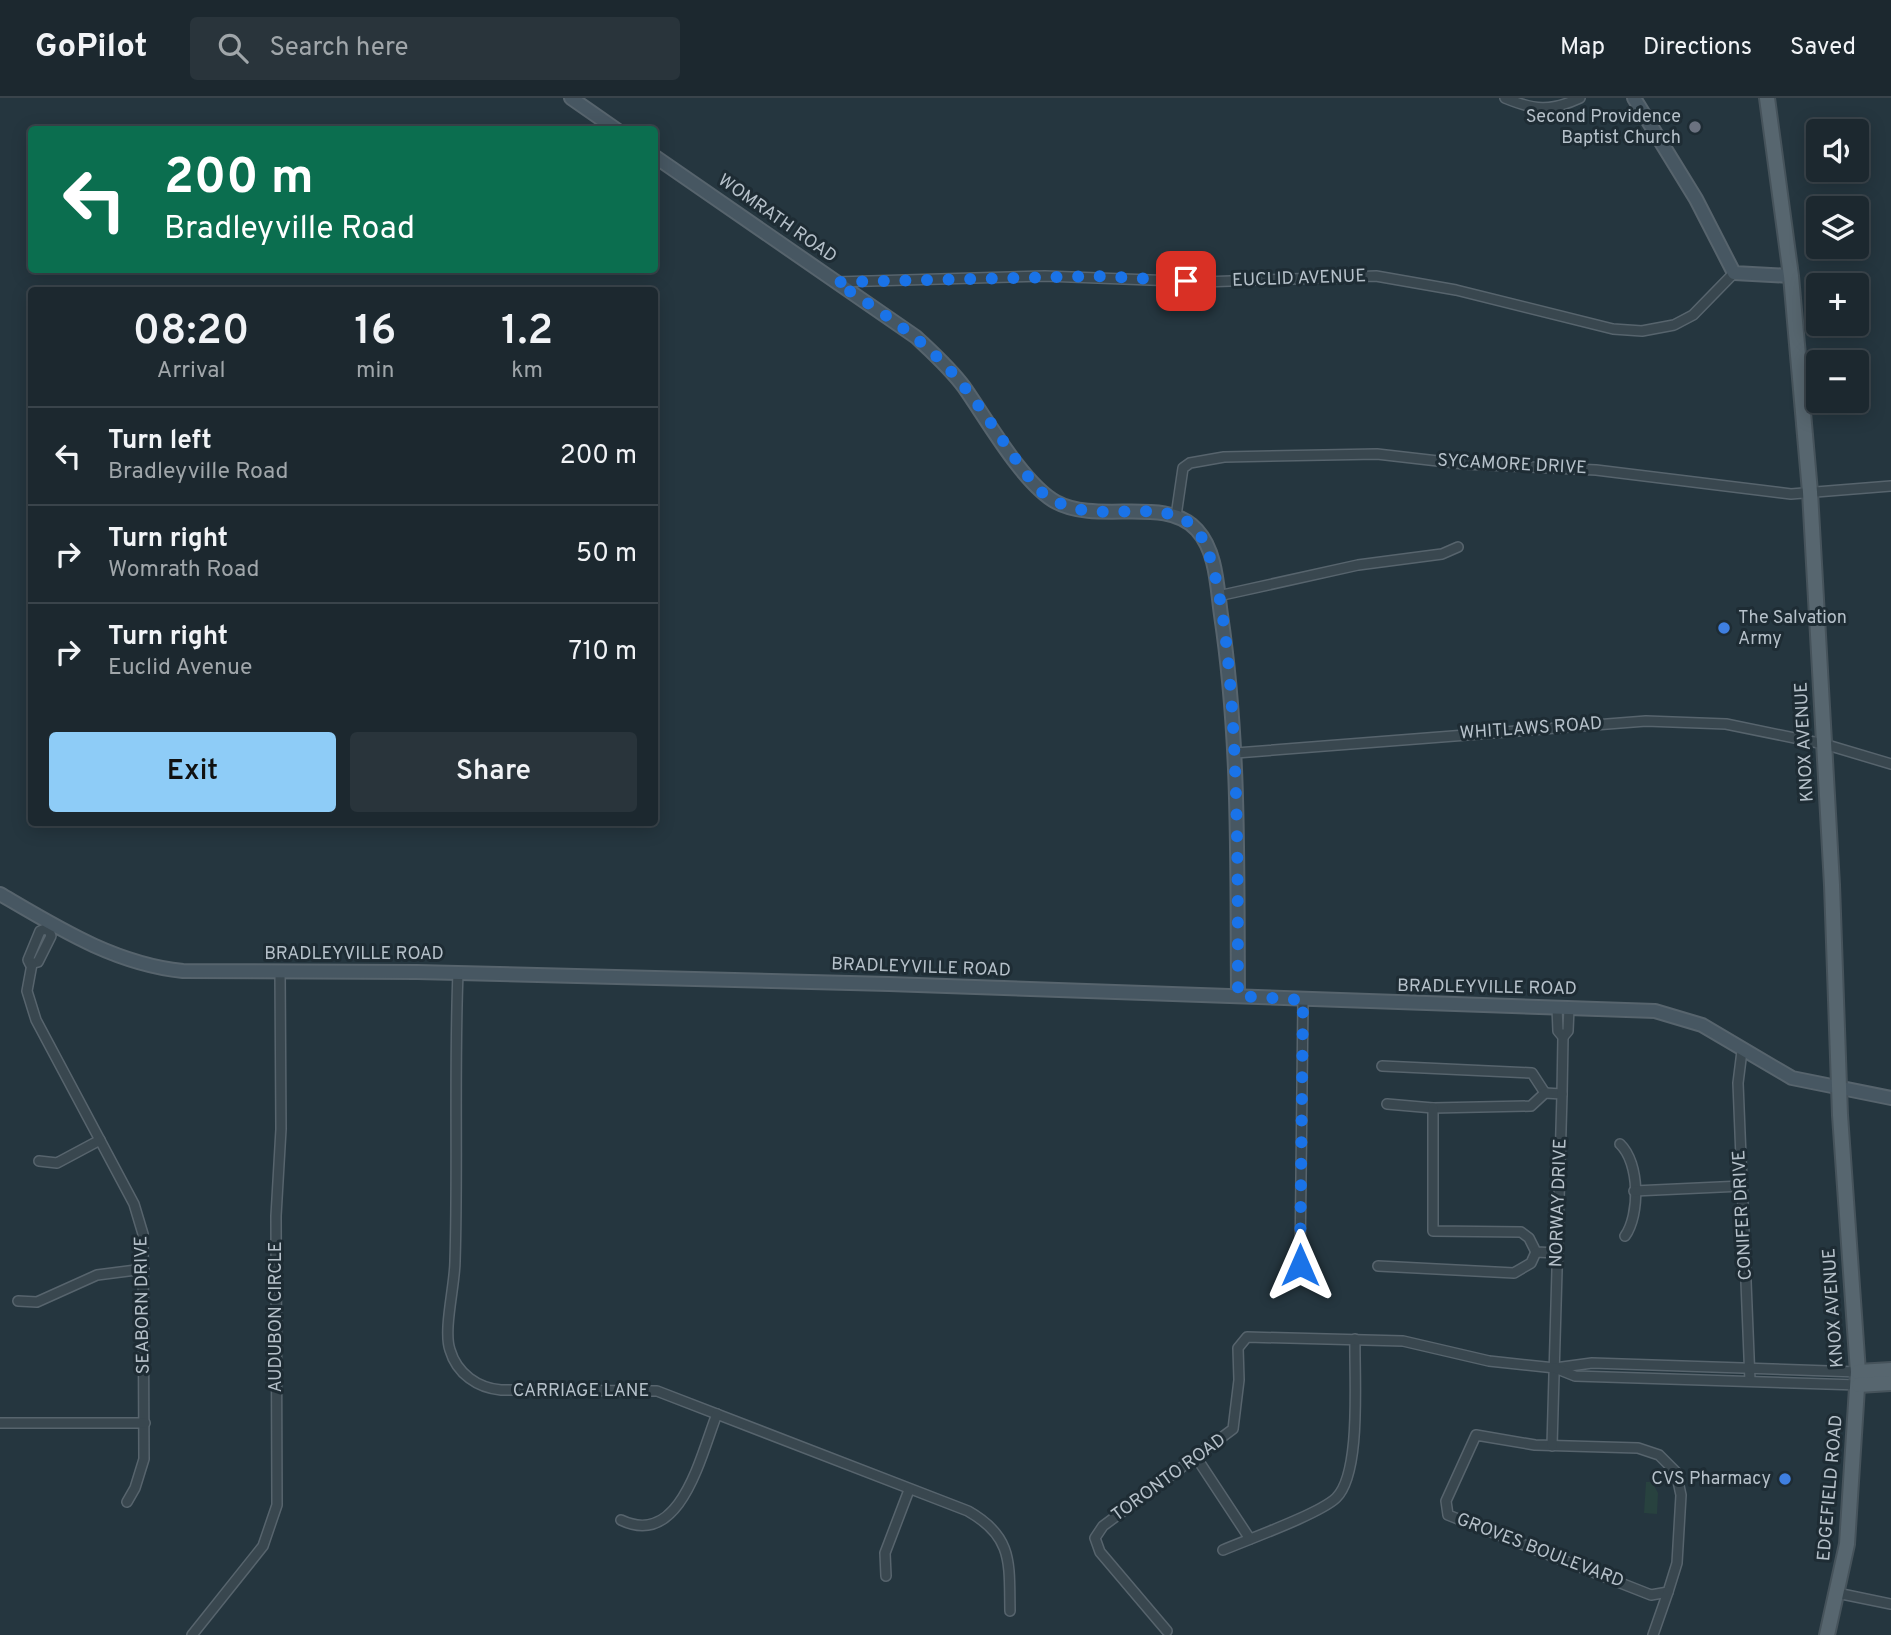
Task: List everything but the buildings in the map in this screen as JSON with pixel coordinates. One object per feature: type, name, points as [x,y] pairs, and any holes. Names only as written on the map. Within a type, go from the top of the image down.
[{"type":"main road","name":"KNOX AVENUE","points":[[1767,98],[1791,276],[1810,492],[1840,1090],[1858,1378]]},
{"type":"main road","points":[[1858,1378],[1891,1370]]},
{"type":"main road","points":[[1858,1378],[1891,1382]]},
{"type":"main road","name":"EDGEFIELD ROAD","points":[[1826,1635],[1838,1593],[1852,1510],[1858,1378]]},
{"type":"street","points":[[571,98],[611,126]]},
{"type":"street","points":[[1504,98],[1529,108],[1545,110],[1580,98]]},
{"type":"street","points":[[1634,98],[1696,199],[1734,273],[1791,276]]},
{"type":"street","name":"WOMRATH ROAD","points":[[658,159],[906,329],[941,361],[1031,480],[1052,500],[1070,508],[1097,513],[1162,513],[1176,516]]},
{"type":"street","name":"EUCLID AVENUE","points":[[836,282],[1002,280],[1045,276],[1203,282],[1376,276],[1456,290],[1613,329],[1642,331],[1674,325],[1693,315],[1734,273]]},
{"type":"street","name":"SYCAMORE DRIVE","points":[[1176,516],[1181,472],[1186,465],[1237,456],[1377,454],[1464,464],[1596,470],[1791,494],[1832,493],[1891,486]]},
{"type":"street","points":[[1176,516],[1192,525],[1205,541],[1218,596],[1236,753],[1238,996]]},
{"type":"street","points":[[1218,596],[1345,567],[1442,554],[1458,547]]},
{"type":"street","name":"WHITLAWS ROAD","points":[[1236,753],[1646,721],[1726,724],[1824,744],[1891,764]]},
{"type":"street","name":"BRADLEYVILLE ROAD","points":[[0,894],[49,925],[102,951],[148,966],[183,971],[458,973],[1655,1011],[1702,1025],[1742,1051],[1792,1078],[1840,1090],[1891,1098]]},
{"type":"street","name":"SEABORN DRIVE","points":[[49,925],[40,930],[28,960],[32,964],[27,982],[30,1004],[139,1218],[144,1269],[145,1423],[141,1475],[127,1502]]},
{"type":"street","name":"AUDUBON CIRCLE","points":[[192,1635],[263,1546],[277,1505],[275,1216],[281,1129],[281,971]]},
{"type":"street","name":"CARRIAGE LANE","points":[[458,973],[455,1276],[447,1332],[453,1359],[470,1379],[495,1390],[647,1389],[968,1511],[995,1531],[1009,1556],[1010,1611]]},
{"type":"street","points":[[1300,1265],[1303,1000]]},
{"type":"street","name":"NORWAY DRIVE","points":[[1555,1368],[1563,1037],[1569,1031],[1563,1007]]},
{"type":"street","name":"CONIFER DRIVE","points":[[1742,1051],[1738,1074],[1750,1381]]},
{"type":"street","points":[[1382,1066],[1532,1073],[1545,1093]]},
{"type":"street","points":[[1387,1104],[1433,1108],[1531,1106],[1545,1093],[1562,1094]]},
{"type":"street","points":[[1433,1108],[1433,1231],[1521,1232],[1529,1238],[1536,1252]]},
{"type":"street","points":[[39,1161],[57,1163],[100,1140]]},
{"type":"street","points":[[1620,1144],[1630,1159],[1634,1191],[1634,1218],[1625,1236]]},
{"type":"street","points":[[1634,1191],[1742,1186]]},
{"type":"street","points":[[1536,1252],[1557,1253]]},
{"type":"street","points":[[1378,1266],[1514,1273],[1531,1263],[1536,1252]]},
{"type":"street","points":[[18,1301],[37,1302],[97,1275],[144,1269]]},
{"type":"street","name":"TORONTO ROAD","points":[[1167,1631],[1100,1552],[1095,1538],[1103,1526],[1226,1437],[1235,1424],[1238,1348],[1243,1340],[1254,1337],[1355,1339]]},
{"type":"street","points":[[1223,1550],[1329,1503],[1347,1482],[1352,1451],[1355,1339],[1403,1341],[1489,1361],[1555,1368],[1575,1376],[1750,1381],[1858,1378]]},
{"type":"street","points":[[1555,1368],[1592,1363],[1749,1368],[1858,1378]]},
{"type":"street","points":[[1552,1446],[1555,1368]]},
{"type":"street","points":[[621,1520],[646,1527],[660,1522],[675,1508],[685,1493],[717,1414]]},
{"type":"street","points":[[0,1423],[145,1423]]},
{"type":"street","name":"GROVES BOULEVARD","points":[[1653,1635],[1668,1592],[1678,1551],[1681,1495],[1676,1472],[1659,1455],[1639,1448],[1552,1446],[1476,1435],[1446,1501],[1448,1515],[1651,1595],[1668,1592]]},
{"type":"street","points":[[1196,1457],[1250,1539]]},
{"type":"street","points":[[886,1576],[885,1553],[909,1490]]},
{"type":"street","points":[[1838,1593],[1891,1604]]},
{"type":"green space","points":[[1646,1482],[1652,1482],[1658,1493],[1657,1514],[1644,1513]]},
{"type":"place","name":"Second Providence Baptist Church","points":[[1695,127]]},
{"type":"place","name":"The Salvation Army","points":[[1724,628]]},
{"type":"place","name":"CVS Pharmacy","points":[[1785,1479]]},
{"type":"route","points":[[1186,281],[1045,276],[1002,280],[864,279],[836,282],[916,337],[949,369],[1044,495],[1061,505],[1097,513],[1171,514],[1186,520],[1205,541],[1216,578],[1236,753],[1238,996],[1303,1000],[1300,1265]]}]
